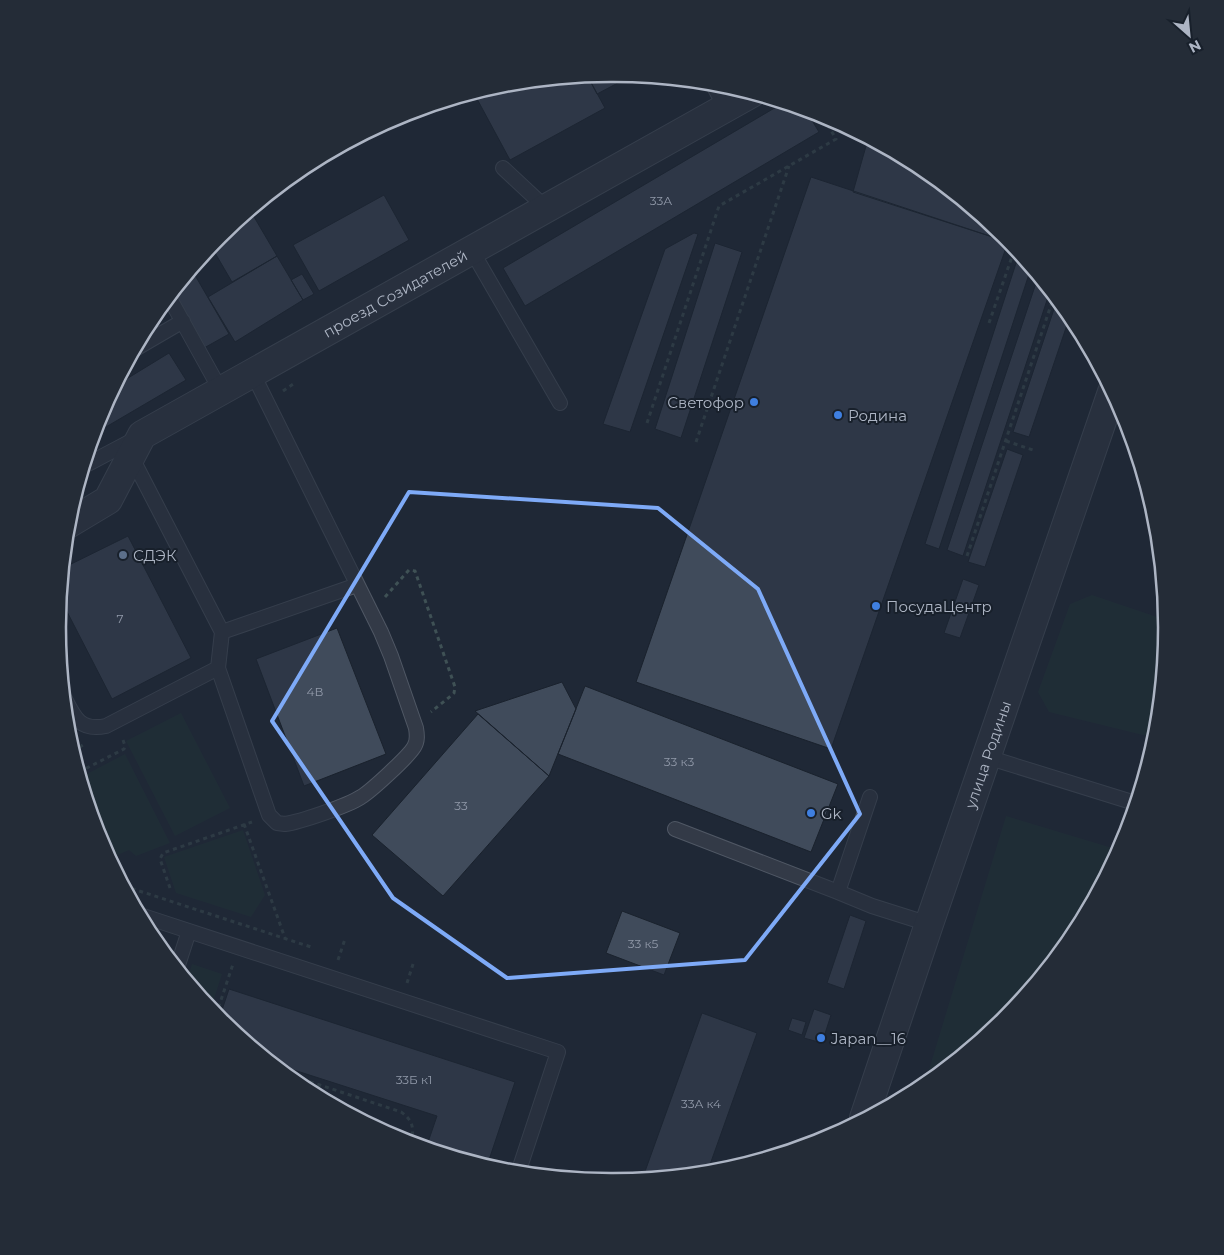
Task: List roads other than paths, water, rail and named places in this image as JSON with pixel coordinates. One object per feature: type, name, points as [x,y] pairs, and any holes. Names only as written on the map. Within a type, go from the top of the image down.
[{"type":"street","name":"проезд Созидателей","points":[[137,445],[252,372],[744,98]]},
{"type":"street","name":"улица Родины","points":[[867,1110],[1108,402]]},
{"type":"street","points":[[78,519],[107,502],[137,445]]},
{"type":"lane","points":[[717,92],[726,109]]},
{"type":"lane","points":[[503,168],[547,209]]},
{"type":"lane","points":[[472,251],[560,404]]},
{"type":"lane","points":[[173,304],[221,392]]},
{"type":"lane","points":[[148,341],[183,321]]},
{"type":"lane","points":[[92,463],[137,445],[222,632],[218,668],[269,815],[278,823],[289,824],[347,804],[361,797],[372,789],[414,748],[417,735],[415,725],[388,649],[252,372]]},
{"type":"lane","points":[[222,632],[357,585]]},
{"type":"lane","points":[[74,716],[82,724],[96,728],[113,722],[218,668]]},
{"type":"lane","points":[[986,757],[1130,801]]},
{"type":"lane","points":[[838,892],[870,797]]},
{"type":"lane","points":[[675,829],[872,906],[929,924]]},
{"type":"lane","points":[[150,918],[558,1052],[520,1165]]},
{"type":"lane","points":[[179,961],[189,931]]},
{"type":"place","name":"Светофор","points":[[754,402]]},
{"type":"place","name":"Родина","points":[[838,415]]},
{"type":"place","name":"СДЭК","points":[[123,555]]},
{"type":"place","name":"ПосудаЦентр","points":[[876,606]]},
{"type":"place","name":"Gk","points":[[811,813]]},
{"type":"place","name":"Japan__16","points":[[821,1038]]}]
